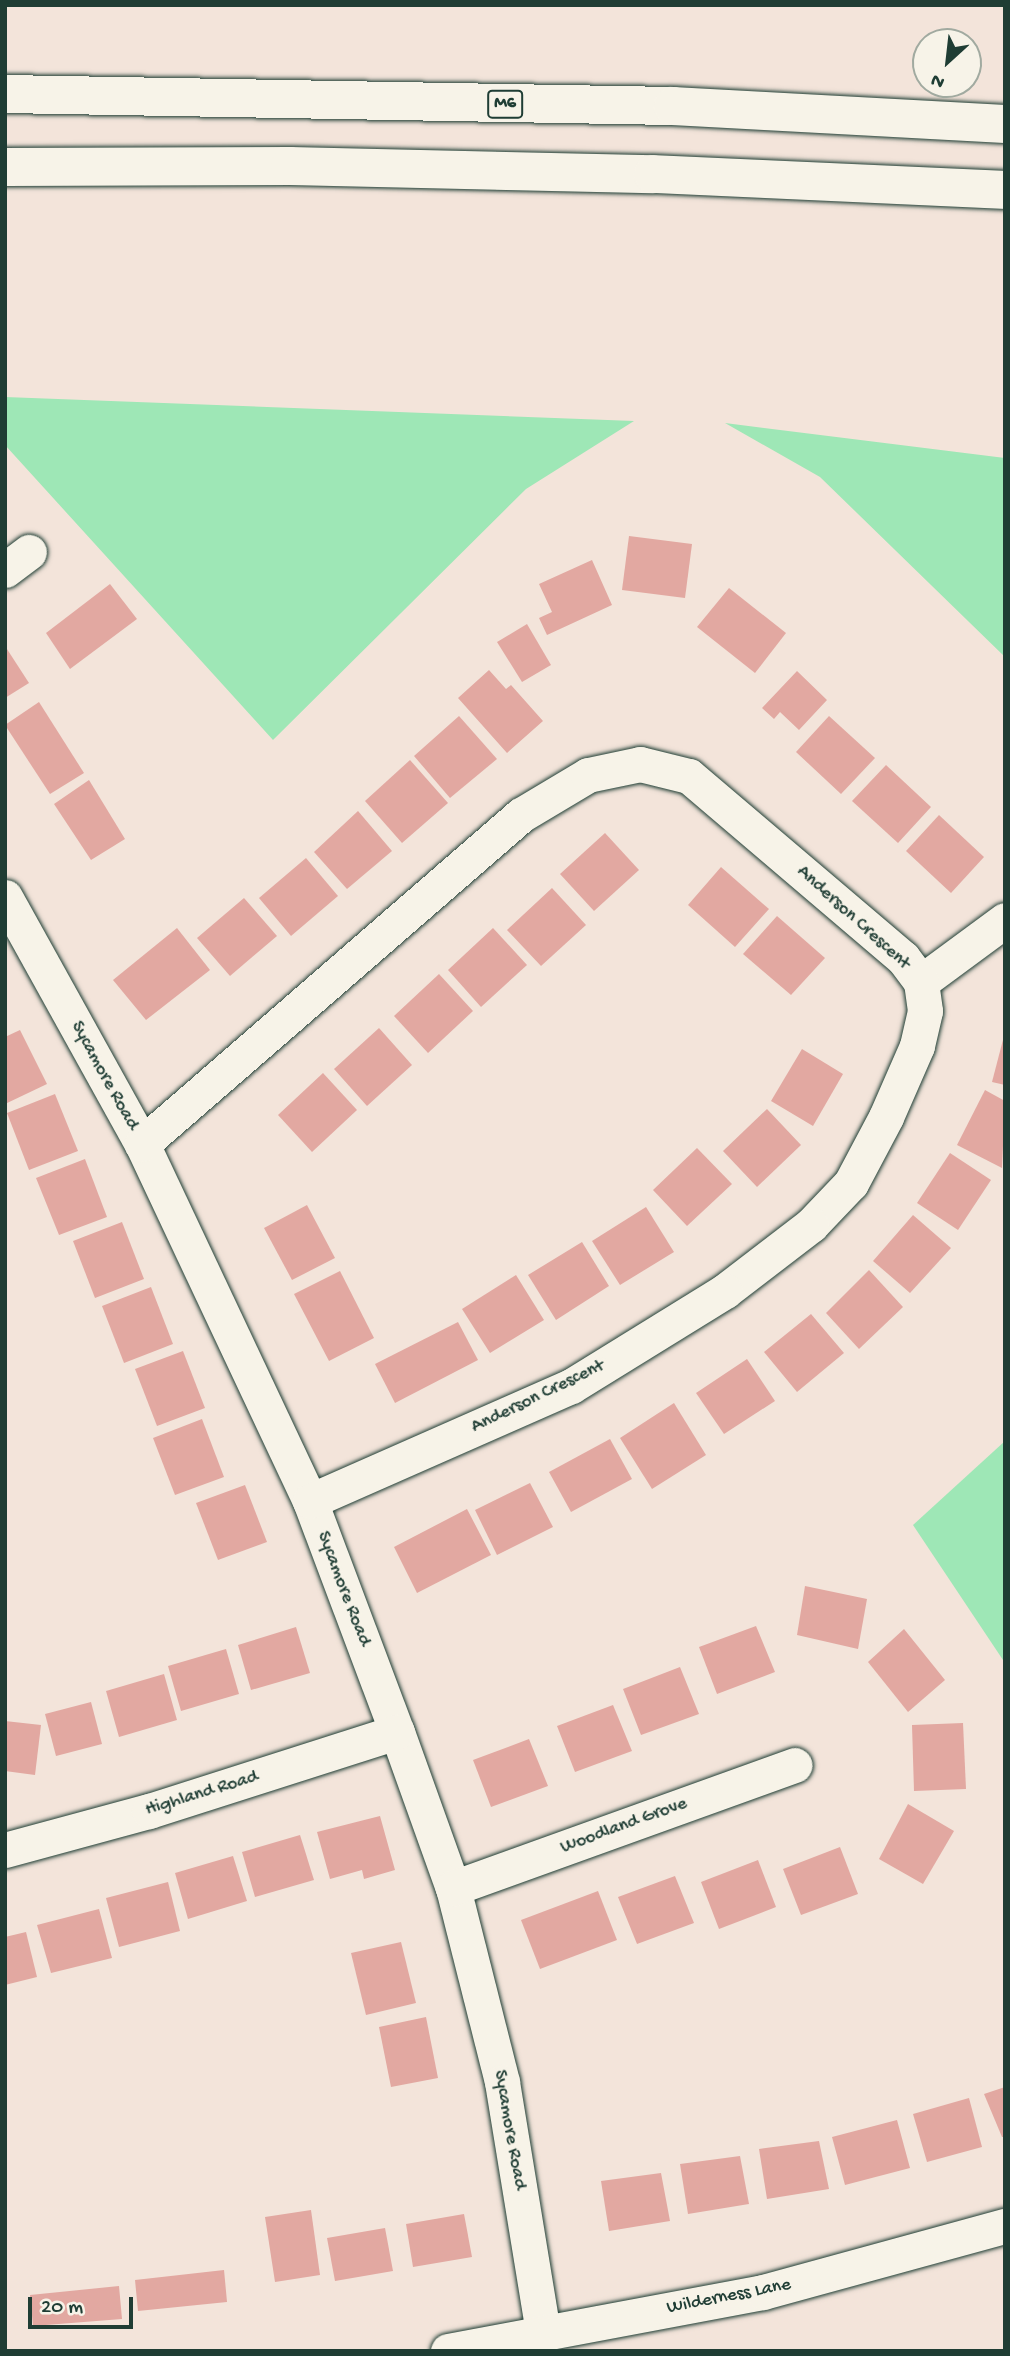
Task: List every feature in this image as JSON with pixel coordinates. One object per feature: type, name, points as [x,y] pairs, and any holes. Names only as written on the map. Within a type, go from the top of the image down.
[{"type":"highway","name":"M6","points":[[5,94],[673,106],[1005,124]]},
{"type":"highway","points":[[5,167],[304,166],[653,174],[1005,190]]},
{"type":"street","name":"Anderson Crescent","points":[[142,1144],[521,815],[588,775],[640,764],[689,776],[903,958],[921,982],[925,1011],[917,1046],[886,1117],[851,1183],[811,1225],[715,1298],[571,1386],[310,1500]]},
{"type":"street","name":"Sycamore Road","points":[[5,897],[142,1144],[310,1500],[397,1732],[453,1888],[502,2082],[543,2332]]},
{"type":"street","points":[[921,982],[1005,920]]},
{"type":"street","name":"Highland Road","points":[[5,1850],[149,1811],[397,1732]]},
{"type":"street","name":"Woodland Grove","points":[[453,1888],[795,1765]]},
{"type":"street","name":"Wilderness Lane","points":[[449,2351],[763,2292],[1005,2226]]},
{"type":"green space","points":[[5,397],[634,421],[526,489],[273,740],[5,445]]},
{"type":"green space","points":[[725,423],[1005,458],[1005,657],[820,477]]},
{"type":"green space","points":[[1005,1441],[1005,1663],[913,1525]]},
{"type":"building","points":[[629,536],[692,544],[685,598],[622,590]]},
{"type":"building","points":[[592,560],[612,605],[547,635],[539,618],[552,612],[539,584]]},
{"type":"building","points":[[110,584],[137,619],[70,669],[46,633]]},
{"type":"building","points":[[729,588],[786,633],[755,673],[697,627]]},
{"type":"building","points":[[527,624],[551,665],[522,682],[497,642]]},
{"type":"building","points":[[5,646],[29,683],[5,698]]},
{"type":"building","points":[[489,670],[506,689],[511,685],[543,721],[507,753],[458,698]]},
{"type":"building","points":[[797,671],[827,700],[799,730],[780,712],[774,719],[762,708]]},
{"type":"building","points":[[39,702],[84,773],[50,794],[5,725]]},
{"type":"building","points":[[459,716],[497,759],[450,798],[414,756]]},
{"type":"building","points":[[829,716],[875,758],[841,794],[796,752]]},
{"type":"building","points":[[410,760],[448,803],[402,843],[365,801]]},
{"type":"building","points":[[886,765],[931,807],[898,843],[852,801]]},
{"type":"building","points":[[89,780],[125,839],[91,860],[54,804]]},
{"type":"building","points":[[358,811],[392,851],[347,889],[314,852]]},
{"type":"building","points":[[939,815],[984,857],[951,893],[906,851]]},
{"type":"building","points":[[605,833],[639,870],[594,911],[560,874]]},
{"type":"building","points":[[306,858],[338,896],[291,936],[259,898]]},
{"type":"building","points":[[721,867],[769,909],[735,947],[688,905]]},
{"type":"building","points":[[552,888],[586,925],[541,966],[507,930]]},
{"type":"building","points":[[244,898],[277,936],[230,976],[197,938]]},
{"type":"building","points":[[777,916],[825,958],[791,995],[743,954]]},
{"type":"building","points":[[177,928],[210,970],[146,1020],[113,980]]},
{"type":"building","points":[[493,928],[527,965],[481,1007],[448,970]]},
{"type":"building","points":[[439,974],[473,1011],[428,1053],[394,1016]]},
{"type":"building","points":[[379,1028],[412,1065],[367,1106],[334,1069]]},
{"type":"building","points":[[20,1030],[47,1084],[5,1104],[5,1037]]},
{"type":"building","points":[[1005,1032],[1005,1085],[992,1082]]},
{"type":"building","points":[[802,1049],[843,1074],[813,1126],[771,1101]]},
{"type":"building","points":[[323,1073],[357,1110],[312,1152],[278,1115]]},
{"type":"building","points":[[985,1090],[1005,1101],[1002,1168],[957,1145]]},
{"type":"building","points":[[55,1094],[78,1151],[29,1170],[7,1113]]},
{"type":"building","points":[[767,1109],[801,1145],[757,1187],[723,1151]]},
{"type":"building","points":[[697,1148],[732,1184],[687,1226],[653,1190]]},
{"type":"building","points":[[950,1153],[991,1180],[958,1230],[917,1203]]},
{"type":"building","points":[[85,1159],[107,1217],[59,1235],[36,1178]]},
{"type":"building","points":[[307,1205],[335,1258],[292,1280],[264,1228]]},
{"type":"building","points":[[646,1207],[674,1252],[620,1285],[592,1241]]},
{"type":"building","points":[[913,1215],[951,1248],[910,1293],[873,1261]]},
{"type":"building","points":[[122,1222],[144,1279],[95,1298],[73,1241]]},
{"type":"building","points":[[582,1242],[609,1286],[556,1320],[528,1275]]},
{"type":"building","points":[[869,1270],[903,1307],[859,1349],[826,1313]]},
{"type":"building","points":[[340,1271],[374,1338],[329,1361],[294,1294]]},
{"type":"building","points":[[516,1275],[544,1320],[490,1353],[462,1309]]},
{"type":"building","points":[[151,1287],[173,1344],[124,1363],[102,1306]]},
{"type":"building","points":[[811,1314],[844,1353],[797,1392],[764,1352]]},
{"type":"building","points":[[458,1322],[478,1360],[395,1403],[375,1364]]},
{"type":"building","points":[[183,1351],[205,1408],[157,1426],[135,1369]]},
{"type":"building","points":[[747,1359],[775,1401],[724,1434],[696,1393]]},
{"type":"building","points":[[674,1403],[706,1455],[652,1489],[620,1438]]},
{"type":"building","points":[[202,1419],[224,1477],[175,1495],[153,1438]]},
{"type":"building","points":[[610,1439],[632,1479],[571,1512],[549,1472]]},
{"type":"building","points":[[530,1483],[553,1527],[497,1555],[475,1510]]},
{"type":"building","points":[[245,1485],[267,1542],[218,1560],[196,1503]]},
{"type":"building","points":[[467,1509],[491,1555],[417,1593],[394,1547]]},
{"type":"building","points":[[805,1586],[867,1599],[858,1649],[797,1635]]},
{"type":"building","points":[[756,1626],[775,1672],[717,1694],[699,1647]]},
{"type":"building","points":[[296,1627],[310,1673],[251,1690],[238,1645]]},
{"type":"building","points":[[904,1629],[945,1680],[908,1712],[868,1662]]},
{"type":"building","points":[[226,1649],[239,1694],[181,1711],[168,1666]]},
{"type":"building","points":[[680,1667],[699,1714],[641,1735],[623,1689]]},
{"type":"building","points":[[164,1674],[177,1720],[119,1737],[106,1691]]},
{"type":"building","points":[[91,1702],[102,1744],[56,1756],[45,1714]]},
{"type":"building","points":[[613,1705],[632,1751],[575,1772],[557,1726]]},
{"type":"building","points":[[5,1721],[41,1725],[35,1775],[5,1771]]},
{"type":"building","points":[[963,1723],[966,1789],[914,1791],[912,1725]]},
{"type":"building","points":[[529,1739],[548,1786],[491,1807],[473,1760]]},
{"type":"building","points":[[908,1804],[954,1831],[923,1884],[879,1859]]},
{"type":"building","points":[[380,1816],[395,1870],[364,1879],[362,1870],[330,1879],[317,1832]]},
{"type":"building","points":[[300,1835],[314,1880],[255,1897],[242,1852]]},
{"type":"building","points":[[840,1847],[858,1894],[801,1915],[783,1869]]},
{"type":"building","points":[[233,1856],[247,1901],[188,1919],[175,1873]]},
{"type":"building","points":[[758,1860],[776,1907],[719,1929],[701,1882]]},
{"type":"building","points":[[675,1876],[694,1923],[637,1944],[618,1897]]},
{"type":"building","points":[[168,1882],[180,1931],[119,1947],[106,1898]]},
{"type":"building","points":[[598,1891],[617,1940],[540,1969],[521,1920]]},
{"type":"building","points":[[99,1909],[112,1958],[51,1973],[37,1925]]},
{"type":"building","points":[[26,1932],[37,1977],[5,1985],[5,1937]]},
{"type":"building","points":[[401,1942],[416,2003],[366,2015],[351,1953]]},
{"type":"building","points":[[426,2017],[438,2078],[391,2087],[379,2027]]},
{"type":"building","points":[[1005,2087],[1005,2137],[1002,2137],[984,2094]]},
{"type":"building","points":[[969,2098],[982,2147],[927,2162],[913,2114]]},
{"type":"building","points":[[897,2120],[910,2168],[845,2185],[832,2137]]},
{"type":"building","points":[[819,2141],[829,2189],[767,2199],[759,2149]]},
{"type":"building","points":[[740,2156],[749,2204],[688,2214],[680,2164]]},
{"type":"building","points":[[661,2173],[670,2221],[609,2231],[601,2181]]},
{"type":"building","points":[[311,2210],[320,2275],[275,2282],[265,2217]]},
{"type":"building","points":[[464,2214],[472,2257],[413,2267],[406,2224]]},
{"type":"building","points":[[385,2228],[393,2271],[335,2281],[327,2238]]},
{"type":"building","points":[[224,2270],[227,2302],[138,2311],[135,2280]]},
{"type":"building","points":[[119,2286],[122,2319],[33,2326],[30,2295]]}]
